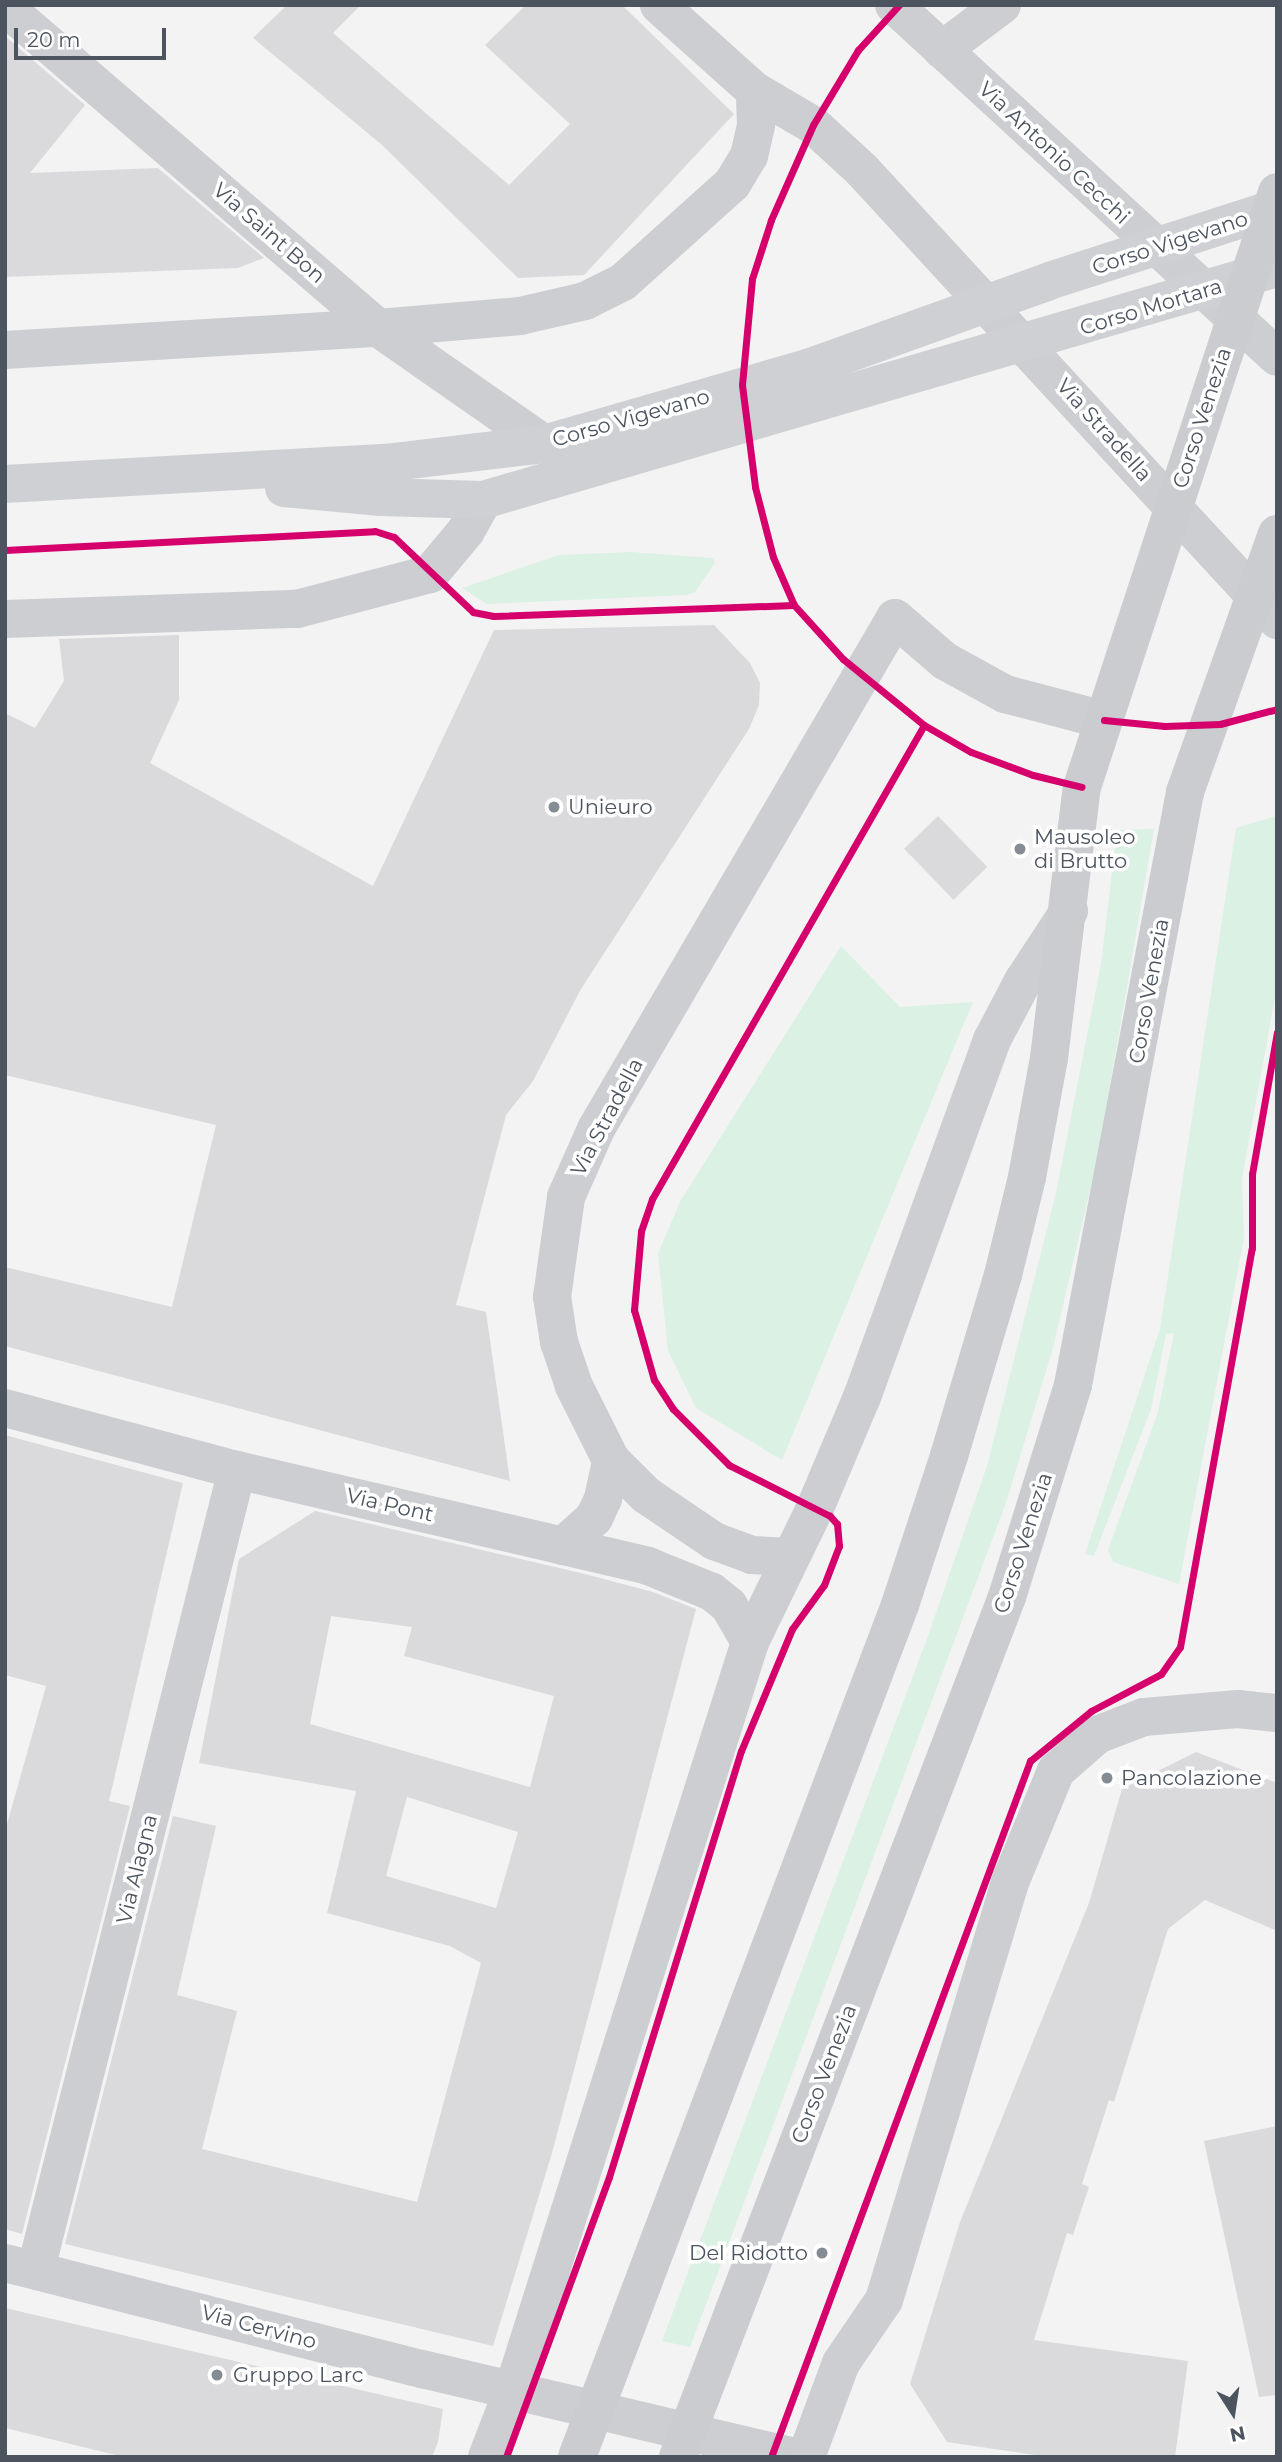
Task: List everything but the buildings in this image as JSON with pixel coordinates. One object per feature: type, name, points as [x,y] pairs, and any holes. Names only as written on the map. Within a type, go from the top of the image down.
[{"type":"main road","name":"Corso Vigevano","points":[[5,484],[385,463],[544,444],[808,368],[1275,203]]},
{"type":"main road","name":"Corso Venezia","points":[[577,2457],[900,1605],[949,1456],[1003,1275],[1027,1177],[1069,911],[1082,787],[1236,317],[1264,272],[1275,203]]},
{"type":"main road","name":"Corso Mortara","points":[[1025,344],[1264,272]]},
{"type":"main road","name":"Corso Vigevano","points":[[167,477],[381,498],[483,500],[1025,344]]},
{"type":"main road","name":"Corso Venezia","points":[[683,2444],[1007,1597],[1073,1385],[1108,1217],[1185,792],[1266,608],[1277,534]]},
{"type":"street","points":[[659,5],[755,91],[830,138],[984,305]]},
{"type":"street","name":"Via Antonio Cecchi","points":[[894,5],[1203,292],[1236,317],[1277,357]]},
{"type":"street","points":[[942,50],[1002,5]]},
{"type":"street","name":"Via Saint Bon","points":[[5,7],[378,328],[544,444]]},
{"type":"street","points":[[5,350],[378,328],[520,316],[585,301],[623,282],[732,184],[748,156],[755,126],[755,91]]},
{"type":"street","name":"Via Stradella","points":[[984,305],[1025,344],[1266,608]]},
{"type":"street","points":[[5,619],[297,609],[429,574],[466,531],[483,500]]},
{"type":"street","name":"Via Stradella","points":[[790,1557],[752,1555],[714,1541],[646,1495],[611,1460],[574,1386],[559,1342],[552,1297],[566,1198],[596,1129],[895,618],[945,661],[1005,694],[1104,720]]},
{"type":"street","name":"Corso Venezia","points":[[487,2457],[513,2390],[750,1642],[862,1397],[992,1040],[1023,981],[1069,911]]},
{"type":"street","name":"Via Pont","points":[[5,1408],[237,1470],[648,1566],[712,1592],[729,1606],[750,1642]]},
{"type":"street","points":[[564,1546],[594,1518],[603,1499],[611,1460]]},
{"type":"street","name":"Via Alagna","points":[[21,2266],[237,1470]]},
{"type":"street","points":[[806,2457],[841,2363],[884,2300],[1011,1880],[1056,1771],[1097,1735],[1144,1717],[1238,1709],[1277,1713]]},
{"type":"street","name":"Via Cervino","points":[[21,2266],[596,2410],[683,2444],[795,2457]]},
{"type":"green space","points":[[631,552],[713,558],[715,563],[695,592],[686,595],[487,604],[462,588],[559,555]]},
{"type":"green space","points":[[1276,816],[1277,986],[1242,1179],[1244,1238],[1179,1584],[1113,1562],[1108,1550],[1158,1412],[1174,1333],[1166,1334],[1151,1409],[1094,1556],[1085,1554],[1160,1329],[1236,828]]},
{"type":"green space","points":[[1154,829],[1098,1156],[1053,1348],[1006,1503],[690,2347],[662,2341],[928,1636],[987,1466],[1056,1193],[1101,964],[1117,830]]},
{"type":"green space","points":[[841,946],[900,1007],[973,1002],[782,1460],[696,1408],[668,1351],[658,1253],[681,1200]]},
{"type":"cycle path","points":[[899,5],[858,50],[813,125],[771,220],[752,279],[742,385],[755,487],[773,557],[794,605],[843,659],[924,725],[971,752],[1033,775],[1082,787]]},
{"type":"cycle path","points":[[5,550],[375,531],[394,537],[473,612],[494,616],[794,605]]},
{"type":"cycle path","points":[[1104,720],[1165,726],[1220,724],[1277,709]]},
{"type":"cycle path","points":[[506,2457],[609,2177],[741,1751],[792,1629],[824,1585],[839,1546],[837,1524],[830,1516],[729,1465],[673,1409],[654,1380],[634,1310],[641,1231],[652,1199],[924,725]]},
{"type":"cycle path","points":[[771,2457],[1030,1761],[1091,1711],[1161,1674],[1180,1647],[1252,1248],[1252,1174],[1277,1032]]},
{"type":"place","name":"Unieuro","points":[[554,807]]},
{"type":"place","name":"Mausoleo di Brutto","points":[[1020,849]]},
{"type":"place","name":"Pancolazione","points":[[1107,1778]]},
{"type":"place","name":"Del Ridotto","points":[[822,2253]]},
{"type":"place","name":"Gruppo Larc","points":[[217,2375]]}]
